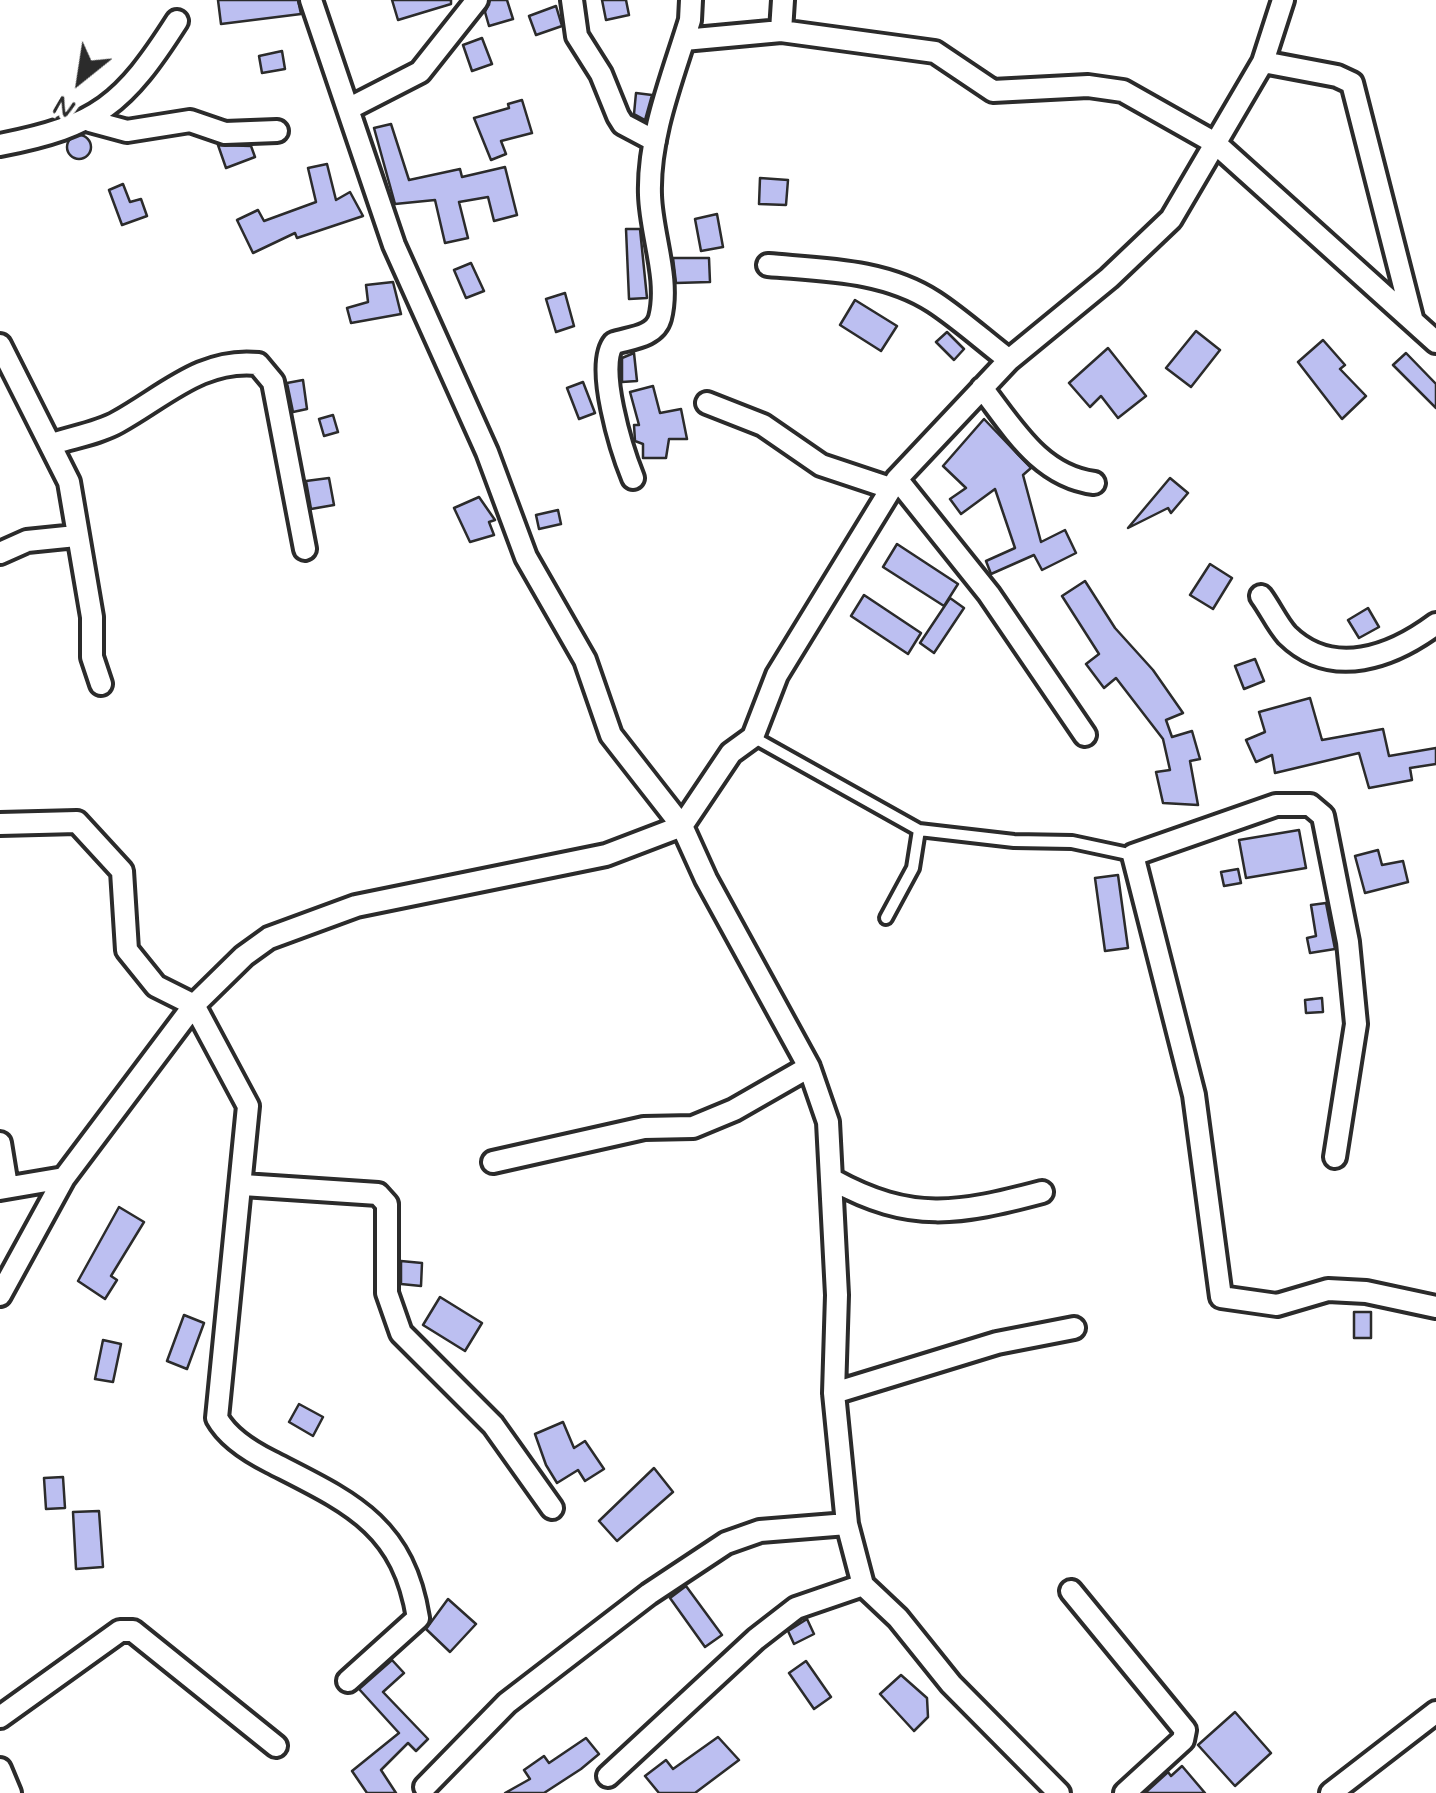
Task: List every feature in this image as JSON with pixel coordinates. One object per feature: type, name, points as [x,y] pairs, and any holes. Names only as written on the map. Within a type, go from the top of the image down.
[{"type":"street","points":[[311,0],[394,245],[487,452],[526,557],[584,660],[611,735],[682,826],[706,879],[809,1068],[828,1122],[833,1180],[834,1393],[847,1524],[863,1585],[898,1618],[951,1684],[1059,1793]]},
{"type":"street","points":[[348,109],[420,72],[476,0]]},
{"type":"street","points":[[572,0],[576,36],[601,74],[618,116],[623,124],[656,141]]},
{"type":"street","points":[[632,478],[618,438],[606,360],[614,343],[647,334],[660,317],[662,283],[650,193],[656,141],[691,0]]},
{"type":"street","points":[[781,31],[783,0]]},
{"type":"street","points":[[0,1294],[64,1178],[194,1005],[244,956],[269,938],[356,906],[606,855],[682,826],[730,753],[753,737],[778,674],[894,483],[1009,360],[1110,278],[1170,219],[1262,62],[1284,0]]},
{"type":"street","points":[[0,145],[90,121],[146,70],[177,21]]},
{"type":"street","points":[[684,40],[781,31],[935,52],[993,92],[1088,86],[1122,91],[1215,143],[1436,342]]},
{"type":"street","points":[[1262,62],[1337,76],[1352,83],[1412,318]]},
{"type":"street","points":[[90,121],[127,131],[190,121],[225,133],[277,131]]},
{"type":"street","points":[[768,265],[865,274],[898,284],[934,302],[1009,360]]},
{"type":"street","points":[[0,345],[69,482],[92,617],[92,657],[101,684]]},
{"type":"street","points":[[52,444],[114,425],[200,370],[230,360],[258,364],[273,382],[305,549]]},
{"type":"street","points":[[982,388],[1050,468],[1072,480],[1094,483]]},
{"type":"street","points":[[707,403],[764,424],[821,465],[894,483],[990,594],[1084,735]]},
{"type":"street","points":[[0,553],[27,541],[76,536]]},
{"type":"street","points":[[1262,596],[1286,634],[1302,646],[1352,660],[1396,651],[1436,624]]},
{"type":"street","points":[[1335,1157],[1356,1024],[1348,942],[1323,816],[1310,804],[1276,805],[1133,855],[1194,1095],[1221,1297],[1277,1304],[1328,1290],[1366,1292],[1436,1307]]},
{"type":"street","points":[[0,824],[77,822],[122,872],[127,950],[156,986],[194,1005],[248,1106],[217,1418],[222,1429],[254,1453],[319,1487],[383,1530],[413,1586],[418,1618],[348,1681]]},
{"type":"street","points":[[494,1162],[644,1128],[693,1126],[734,1110],[809,1068]]},
{"type":"street","points":[[0,1143],[4,1187],[64,1178]]},
{"type":"street","points":[[833,1180],[878,1204],[946,1211],[980,1208],[1042,1192]]},
{"type":"street","points":[[243,1185],[378,1194],[386,1204],[388,1293],[401,1333],[493,1425],[552,1508]]},
{"type":"street","points":[[834,1393],[998,1343],[1074,1328]]},
{"type":"street","points":[[424,1787],[507,1704],[649,1594],[726,1543],[760,1532],[847,1524]]},
{"type":"street","points":[[608,1776],[796,1608],[863,1585]]},
{"type":"street","points":[[1070,1591],[1185,1730],[1183,1740],[1125,1793]]},
{"type":"street","points":[[0,1716],[120,1631],[133,1631],[276,1746]]},
{"type":"street","points":[[1331,1793],[1436,1712]]},
{"type":"street","points":[[0,1768],[12,1792]]},
{"type":"lane","points":[[753,737],[919,830],[1014,841],[1072,842],[1133,855]]},
{"type":"lane","points":[[886,918],[913,868],[919,830]]},
{"type":"building","points":[[218,0],[298,0],[301,14],[221,24]]},
{"type":"building","points":[[392,0],[451,0],[451,4],[398,20]]},
{"type":"building","points":[[490,0],[507,0],[513,19],[489,26],[485,12]]},
{"type":"building","points":[[602,0],[626,0],[629,15],[606,20]]},
{"type":"building","points":[[556,6],[562,26],[536,35],[529,16]]},
{"type":"building","points":[[482,38],[492,64],[472,71],[463,45]]},
{"type":"building","points":[[282,51],[285,69],[262,73],[259,56]]},
{"type":"building","points":[[636,93],[652,95],[645,120],[634,114]]},
{"type":"building","points":[[522,100],[532,133],[501,141],[506,154],[491,160],[474,118]]},
{"type":"building","points":[[391,124],[409,180],[460,169],[462,177],[505,167],[517,215],[494,221],[488,197],[459,202],[468,238],[445,243],[435,200],[395,204],[374,128]]},
{"type":"building","points":[[79,135],[91,147],[79,159],[67,147]]},
{"type":"building","points":[[218,145],[251,146],[255,157],[226,168]]},
{"type":"building","points":[[327,164],[336,200],[350,192],[363,216],[297,238],[295,233],[253,253],[237,220],[258,210],[264,221],[316,202],[308,168]]},
{"type":"building","points":[[760,178],[788,180],[786,205],[759,204]]},
{"type":"building","points":[[123,184],[130,202],[141,199],[147,216],[122,225],[109,190]]},
{"type":"building","points":[[717,214],[723,247],[701,251],[695,219]]},
{"type":"building","points":[[626,229],[640,229],[647,298],[629,299]]},
{"type":"building","points":[[673,258],[709,258],[710,282],[676,283]]},
{"type":"building","points":[[471,263],[484,291],[466,298],[454,270]]},
{"type":"building","points":[[393,282],[401,314],[351,323],[347,308],[368,302],[366,285]]},
{"type":"building","points":[[565,293],[574,326],[556,332],[546,299]]},
{"type":"building","points":[[855,300],[897,326],[881,351],[840,325]]},
{"type":"building","points":[[1196,331],[1220,350],[1191,387],[1166,368]]},
{"type":"building","points":[[947,332],[964,349],[954,360],[936,342]]},
{"type":"building","points":[[1323,340],[1345,365],[1340,369],[1366,396],[1342,419],[1298,362]]},
{"type":"building","points":[[1108,348],[1146,396],[1118,418],[1101,396],[1090,407],[1069,383]]},
{"type":"building","points":[[634,353],[637,381],[622,382],[622,358]]},
{"type":"building","points":[[1406,353],[1436,384],[1436,408],[1393,365]]},
{"type":"building","points":[[303,380],[307,409],[293,412],[287,383]]},
{"type":"building","points":[[583,382],[595,413],[579,419],[567,388]]},
{"type":"building","points":[[653,386],[660,413],[681,409],[687,439],[669,439],[666,458],[643,458],[643,444],[635,441],[634,425],[639,425],[630,392]]},
{"type":"building","points":[[333,415],[338,432],[324,436],[319,419]]},
{"type":"building","points":[[984,419],[1031,468],[1023,475],[1041,542],[1065,530],[1076,553],[1042,570],[1034,555],[991,574],[986,561],[1015,548],[995,489],[961,514],[950,499],[966,488],[943,466]]},
{"type":"building","points":[[329,478],[334,505],[311,509],[306,481]]},
{"type":"building","points":[[1170,478],[1188,493],[1171,513],[1168,508],[1128,528]]},
{"type":"building","points":[[479,497],[495,520],[489,522],[494,535],[470,542],[454,508]]},
{"type":"building","points":[[558,510],[561,524],[539,529],[536,515]]},
{"type":"building","points":[[897,544],[958,584],[944,606],[883,567]]},
{"type":"building","points":[[1210,564],[1232,578],[1213,609],[1190,595]]},
{"type":"building","points":[[1085,581],[1115,628],[1153,670],[1183,713],[1166,720],[1172,737],[1192,731],[1200,759],[1190,761],[1198,805],[1163,803],[1156,772],[1170,770],[1163,739],[1116,678],[1104,688],[1086,664],[1099,654],[1062,596]]},
{"type":"building","points":[[864,595],[921,633],[908,654],[851,616]]},
{"type":"building","points":[[950,598],[964,608],[934,653],[920,643]]},
{"type":"building","points":[[1368,608],[1379,627],[1359,638],[1348,620]]},
{"type":"building","points":[[1255,659],[1264,681],[1244,689],[1235,666]]},
{"type":"building","points":[[1310,698],[1322,740],[1383,729],[1389,756],[1436,748],[1436,764],[1410,768],[1412,780],[1369,788],[1359,753],[1275,773],[1272,755],[1256,762],[1246,740],[1265,732],[1259,712]]},
{"type":"building","points":[[1299,830],[1306,868],[1246,878],[1239,840]]},
{"type":"building","points":[[1378,850],[1382,865],[1403,861],[1408,882],[1365,893],[1355,856]]},
{"type":"building","points":[[1238,869],[1241,883],[1224,886],[1221,872]]},
{"type":"building","points":[[1118,875],[1128,948],[1105,951],[1095,878]]},
{"type":"building","points":[[1326,903],[1335,949],[1310,953],[1307,938],[1316,936],[1311,905]]},
{"type":"building","points":[[1322,998],[1323,1012],[1306,1013],[1305,1000]]},
{"type":"building","points":[[119,1207],[144,1222],[111,1276],[117,1280],[105,1299],[78,1281]]},
{"type":"building","points":[[401,1261],[422,1263],[421,1286],[401,1284]]},
{"type":"building","points":[[440,1297],[482,1323],[465,1351],[423,1325]]},
{"type":"building","points":[[1354,1312],[1371,1312],[1371,1338],[1354,1338]]},
{"type":"building","points":[[184,1315],[204,1323],[187,1369],[167,1361]]},
{"type":"building","points":[[103,1340],[121,1344],[113,1382],[95,1379]]},
{"type":"building","points":[[299,1404],[323,1417],[313,1436],[289,1422]]},
{"type":"building","points":[[563,1422],[574,1448],[585,1441],[604,1469],[585,1481],[578,1470],[557,1483],[546,1465],[535,1434]]},
{"type":"building","points":[[654,1468],[673,1492],[617,1541],[599,1521]]},
{"type":"building","points":[[63,1477],[65,1508],[46,1509],[44,1478]]},
{"type":"building","points":[[99,1511],[103,1567],[76,1569],[73,1512]]},
{"type":"building","points":[[686,1586],[722,1635],[705,1647],[670,1598]]},
{"type":"building","points":[[448,1599],[476,1624],[450,1652],[426,1629]]},
{"type":"building","points":[[807,1619],[814,1634],[794,1644],[788,1631]]},
{"type":"building","points":[[392,1660],[404,1673],[383,1692],[428,1739],[416,1751],[408,1743],[381,1770],[396,1793],[367,1793],[352,1771],[399,1733],[359,1689]]},
{"type":"building","points":[[806,1661],[831,1697],[814,1709],[789,1673]]},
{"type":"building","points":[[901,1675],[927,1698],[928,1717],[914,1731],[880,1694]]},
{"type":"building","points":[[1235,1712],[1271,1753],[1235,1786],[1198,1745]]},
{"type":"building","points":[[718,1737],[739,1760],[695,1793],[659,1793],[645,1776],[666,1760],[673,1769]]},
{"type":"building","points":[[586,1738],[599,1754],[581,1769],[544,1793],[505,1793],[530,1779],[524,1770],[544,1756],[549,1763]]},
{"type":"building","points":[[1182,1766],[1205,1793],[1145,1793],[1168,1772],[1171,1776]]}]
